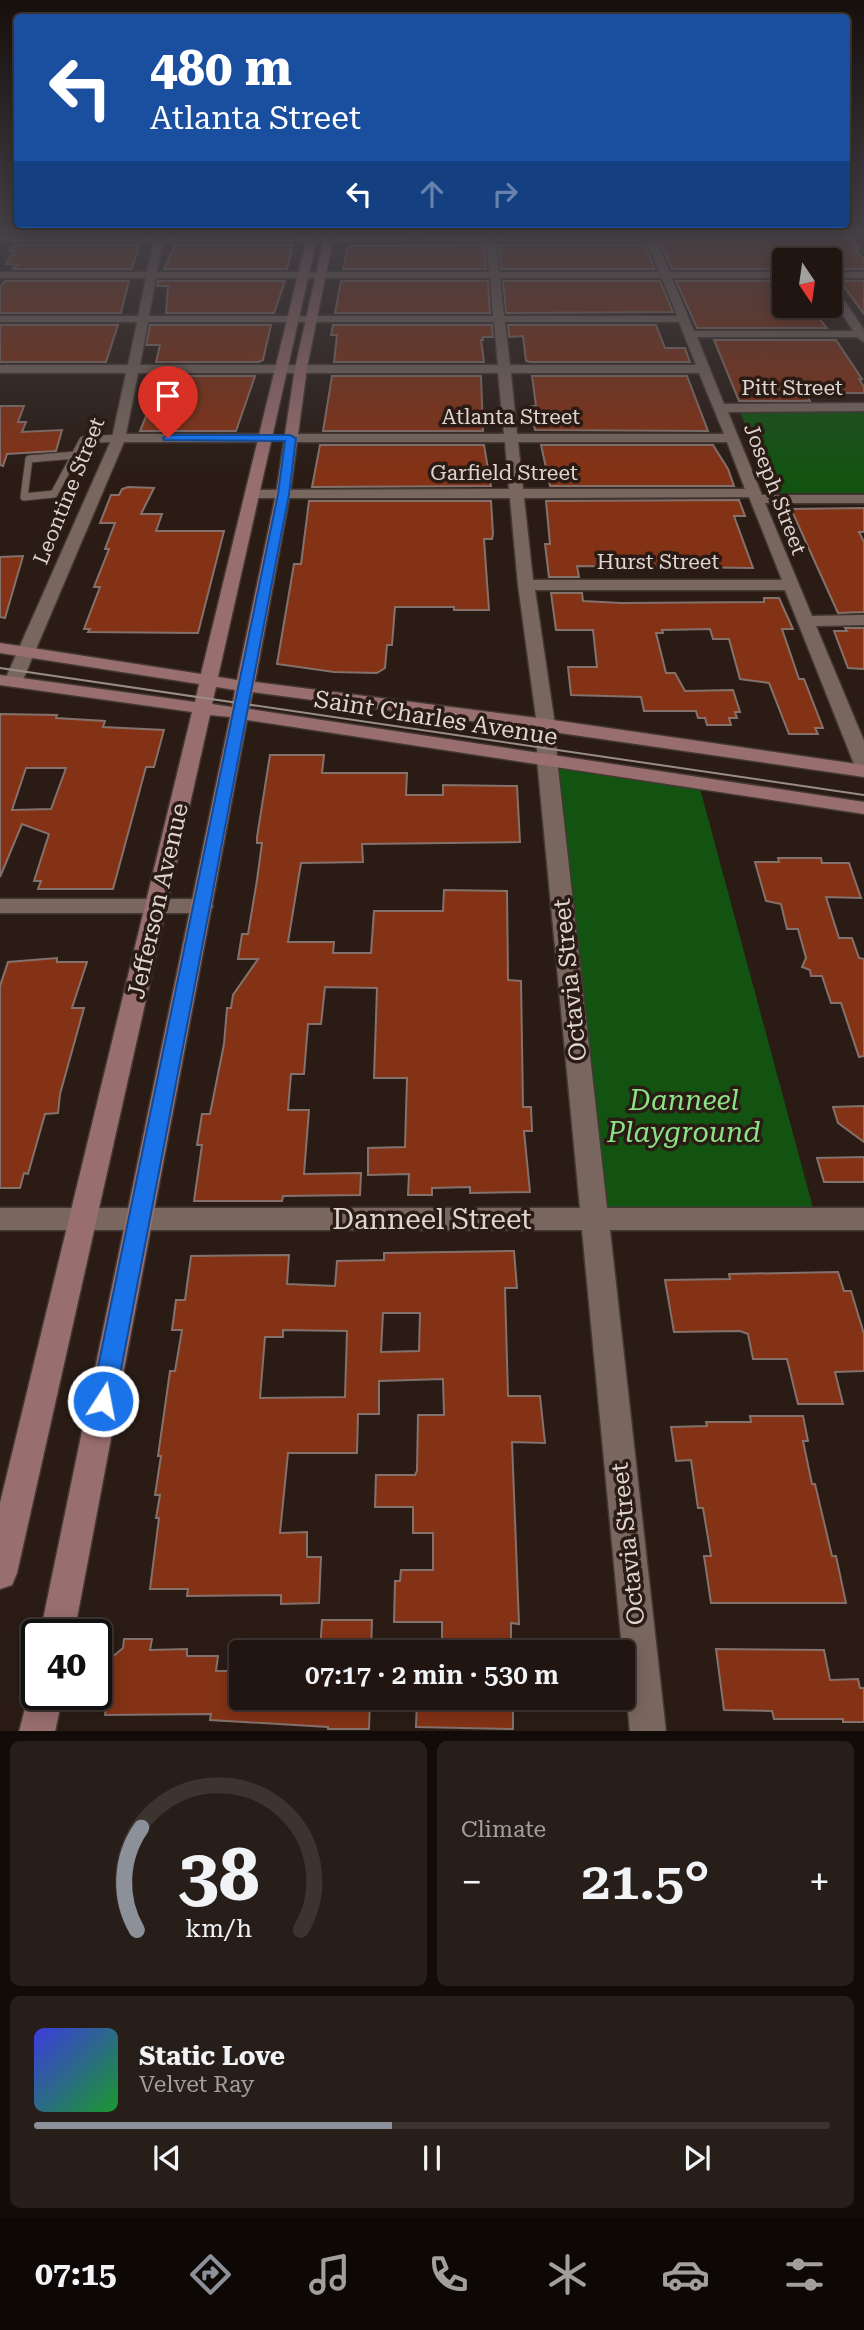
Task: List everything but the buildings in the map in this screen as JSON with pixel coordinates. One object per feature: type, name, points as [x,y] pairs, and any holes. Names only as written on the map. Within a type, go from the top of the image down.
[{"type":"street","name":"Leontine Street","points":[[7,681],[26,652],[119,438],[146,310]]},
{"type":"street","name":"Jefferson Avenue","points":[[0,1573],[295,310]]},
{"type":"street","name":"Jefferson Avenue","points":[[60,1619],[283,494],[312,310]]},
{"type":"street","name":"Octavia Street","points":[[497,310],[527,584],[546,725],[547,759],[648,1731]]},
{"type":"street","name":"Joseph Street","points":[[681,310],[864,764]]},
{"type":"street","points":[[845,310],[863,336]]},
{"type":"street","points":[[0,319],[685,319]]},
{"type":"street","points":[[692,334],[863,336]]},
{"type":"street","name":"Pitt Street","points":[[0,369],[705,369]]},
{"type":"street","name":"Pitt Street","points":[[720,408],[864,407]]},
{"type":"street","points":[[119,438],[290,438]]},
{"type":"street","name":"Atlanta Street","points":[[290,438],[732,438]]},
{"type":"street","name":"Garfield Street","points":[[254,494],[517,494],[864,499]]},
{"type":"street","name":"Hurst Street","points":[[527,584],[790,585]]},
{"type":"street","points":[[805,621],[864,620]]},
{"type":"street","name":"Saint Charles Avenue","points":[[0,648],[244,686],[546,725],[864,771]]},
{"type":"street","name":"Saint Charles Avenue","points":[[7,681],[238,713],[864,808]]},
{"type":"street","points":[[0,906],[202,906]]},
{"type":"street","name":"Danneel Street","points":[[0,1219],[864,1219]]},
{"type":"street","points":[[37,1731],[42,1710]]},
{"type":"lane","points":[[75,455],[29,459],[24,497],[54,494],[75,455],[83,440],[119,438]]},
{"type":"green space","points":[[740,412],[864,412],[864,493],[773,493]]},
{"type":"green space","name":"Danneel Playground","points":[[547,759],[698,781],[816,1219],[594,1219]]},
{"type":"tram line","points":[[0,668],[864,795]]},
{"type":"route","points":[[103,1401],[283,494],[290,438],[168,438]]}]
